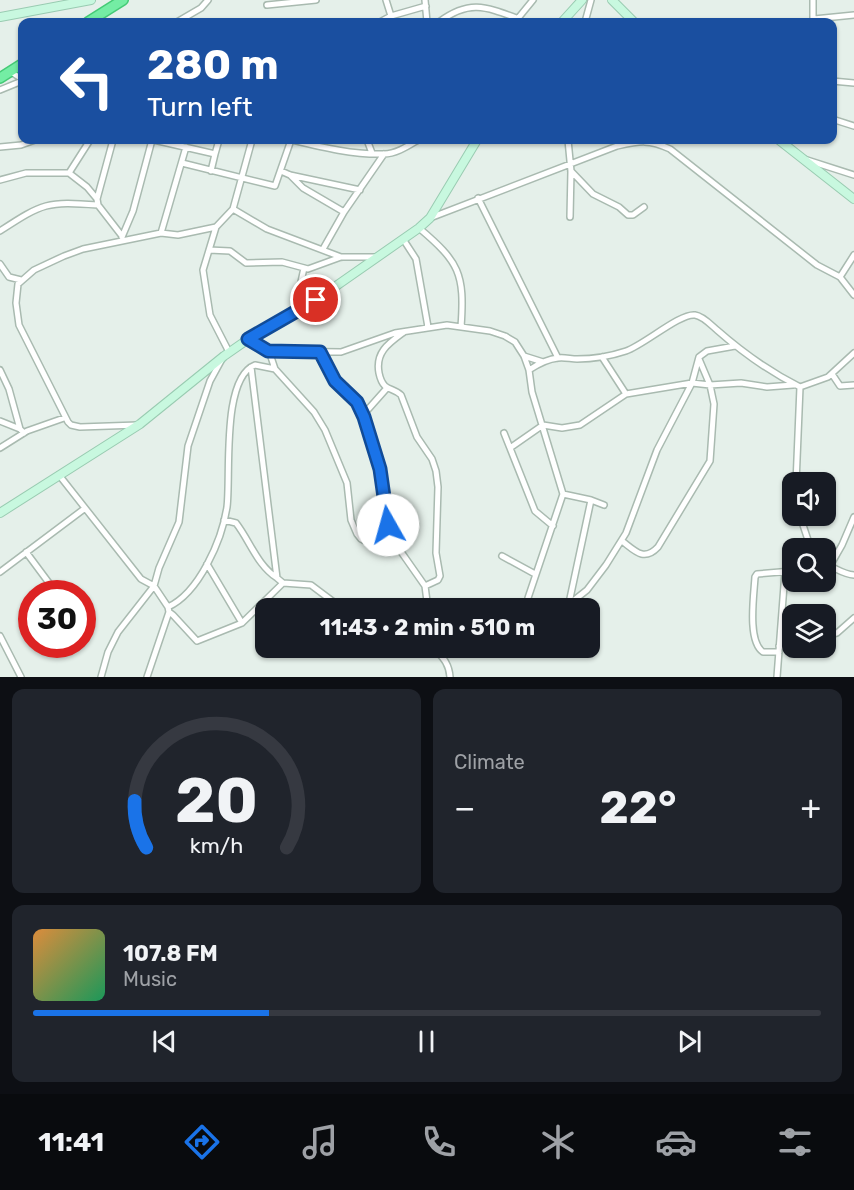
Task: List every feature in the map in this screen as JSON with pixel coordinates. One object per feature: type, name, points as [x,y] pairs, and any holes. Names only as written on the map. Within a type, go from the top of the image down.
[{"type":"highway","points":[[94,18],[123,0]]},
{"type":"street","points":[[0,17],[75,1],[91,0]]},
{"type":"street","points":[[185,18],[208,0]]},
{"type":"street","points":[[267,5],[316,0]]},
{"type":"street","points":[[386,0],[391,16]]},
{"type":"street","points":[[519,18],[533,0]]},
{"type":"street","points":[[566,18],[582,0]]},
{"type":"street","points":[[586,18],[591,0]]},
{"type":"street","points":[[607,0],[624,18]]},
{"type":"street","points":[[612,0],[630,18]]},
{"type":"street","points":[[813,0],[814,18]]},
{"type":"street","points":[[387,18],[425,3],[427,18]]},
{"type":"street","points":[[443,18],[463,5],[484,3],[512,18]]},
{"type":"street","points":[[834,18],[854,15]]},
{"type":"street","points":[[837,81],[854,83]]},
{"type":"street","points":[[0,90],[18,82]]},
{"type":"street","points":[[837,121],[854,126]]},
{"type":"street","points":[[0,147],[24,144]]},
{"type":"street","points":[[69,172],[87,144]]},
{"type":"street","points":[[98,202],[112,144]]},
{"type":"street","points":[[122,238],[133,211],[152,144]]},
{"type":"street","points":[[172,144],[215,154]]},
{"type":"street","points":[[211,171],[218,144]]},
{"type":"street","points":[[227,354],[209,309],[203,270],[216,227],[233,209],[251,144]]},
{"type":"street","points":[[182,163],[275,186],[290,144]]},
{"type":"street","points":[[310,144],[338,150],[384,154],[397,151],[410,144]]},
{"type":"street","points":[[369,144],[372,153]]},
{"type":"street","points":[[0,513],[140,424],[248,339],[299,311],[419,228],[429,218],[475,144]]},
{"type":"street","points":[[568,144],[571,171],[570,217]]},
{"type":"street","points":[[429,218],[625,144]]},
{"type":"street","points":[[659,144],[670,149],[817,265],[840,277],[854,295]]},
{"type":"street","points":[[784,144],[854,200]]},
{"type":"street","points":[[161,233],[186,147]]},
{"type":"street","points":[[323,249],[384,154]]},
{"type":"street","points":[[804,159],[854,176]]},
{"type":"street","points":[[281,171],[290,175],[360,189]]},
{"type":"street","points":[[571,171],[593,194],[628,214],[633,215],[644,207]]},
{"type":"street","points":[[0,180],[26,173],[69,172],[87,187],[122,238]]},
{"type":"street","points":[[290,175],[303,188],[344,213]]},
{"type":"street","points":[[478,198],[558,358]]},
{"type":"street","points":[[0,231],[30,211],[46,205],[98,202]]},
{"type":"street","points":[[233,209],[267,229],[341,257]]},
{"type":"street","points":[[140,424],[75,427],[64,418],[19,325],[16,296],[21,280],[34,270],[64,256],[122,238],[161,233],[178,235],[216,227]]},
{"type":"street","points":[[419,228],[445,251],[459,272],[463,295],[461,327]]},
{"type":"street","points":[[403,239],[416,259],[428,327]]},
{"type":"street","points":[[209,250],[230,251],[246,263],[282,262],[304,268],[312,268],[341,257],[378,257]]},
{"type":"street","points":[[840,277],[854,255]]},
{"type":"street","points":[[0,264],[9,277],[21,280]]},
{"type":"street","points":[[299,311],[299,291],[304,268]]},
{"type":"street","points":[[529,370],[543,362],[558,358],[602,357],[634,348],[686,316],[695,315],[797,386]]},
{"type":"street","points":[[248,339],[268,351],[347,351],[405,331],[447,325],[505,336],[515,342],[529,370],[532,392],[563,494],[528,598]]},
{"type":"street","points":[[405,331],[388,343],[379,357],[379,376],[387,388],[401,395],[417,437],[432,459],[436,471],[438,487],[436,553],[440,576],[438,580],[425,586]]},
{"type":"street","points":[[576,598],[587,590],[622,541],[657,450],[692,383],[699,357],[707,351],[735,345]]},
{"type":"street","points":[[268,351],[275,369],[314,412],[325,430],[348,483],[351,520],[357,534],[365,541],[390,536]]},
{"type":"street","points":[[320,352],[335,381],[352,397],[363,415],[377,457],[390,536],[425,586],[427,598]]},
{"type":"street","points":[[510,448],[543,425],[562,428],[580,425],[627,394],[692,383],[710,385],[741,383],[767,387],[797,386],[819,382],[832,374],[854,353]]},
{"type":"street","points":[[101,677],[108,652],[118,632],[154,586],[159,568],[181,516],[186,452],[210,381],[227,354]]},
{"type":"street","points":[[524,356],[543,362]]},
{"type":"street","points":[[602,357],[627,394]]},
{"type":"street","points":[[622,541],[639,554],[653,553],[697,479],[708,467],[714,404],[710,385],[699,357]]},
{"type":"street","points":[[147,677],[169,610],[191,588],[207,564],[224,520],[228,494],[230,423],[239,380],[242,374],[255,365],[275,369]]},
{"type":"street","points":[[250,367],[277,578]]},
{"type":"street","points":[[0,370],[9,389],[22,431]]},
{"type":"street","points":[[832,374],[840,386],[854,385]]},
{"type":"street","points":[[0,384],[9,389]]},
{"type":"street","points":[[796,472],[797,386]]},
{"type":"street","points":[[363,415],[387,388]]},
{"type":"street","points":[[0,448],[22,431],[64,418]]},
{"type":"street","points":[[0,421],[22,431]]},
{"type":"street","points":[[504,433],[535,511],[553,526]]},
{"type":"street","points":[[59,475],[141,579],[154,586],[169,610],[197,641],[242,623],[283,582]]},
{"type":"street","points":[[563,494],[604,505]]},
{"type":"street","points":[[570,598],[591,500]]},
{"type":"street","points":[[0,572],[84,509]]},
{"type":"street","points":[[836,553],[854,517]]},
{"type":"street","points":[[224,520],[236,523],[255,554],[277,578],[283,582],[311,585],[328,598]]},
{"type":"street","points":[[26,552],[47,580]]},
{"type":"street","points":[[502,556],[536,574]]},
{"type":"street","points":[[207,564],[242,623]]},
{"type":"street","points":[[836,570],[854,575]]},
{"type":"street","points":[[782,572],[756,575],[752,612],[759,649],[763,652],[782,648]]},
{"type":"street","points":[[777,677],[783,592]]},
{"type":"street","points":[[836,633],[854,618]]},
{"type":"street","points":[[0,636],[21,677]]},
{"type":"street","points":[[444,658],[449,667],[450,677]]},
{"type":"route","points":[[316,300],[248,339],[268,351],[320,352],[335,381],[357,402],[370,432],[380,469],[388,525]]}]
